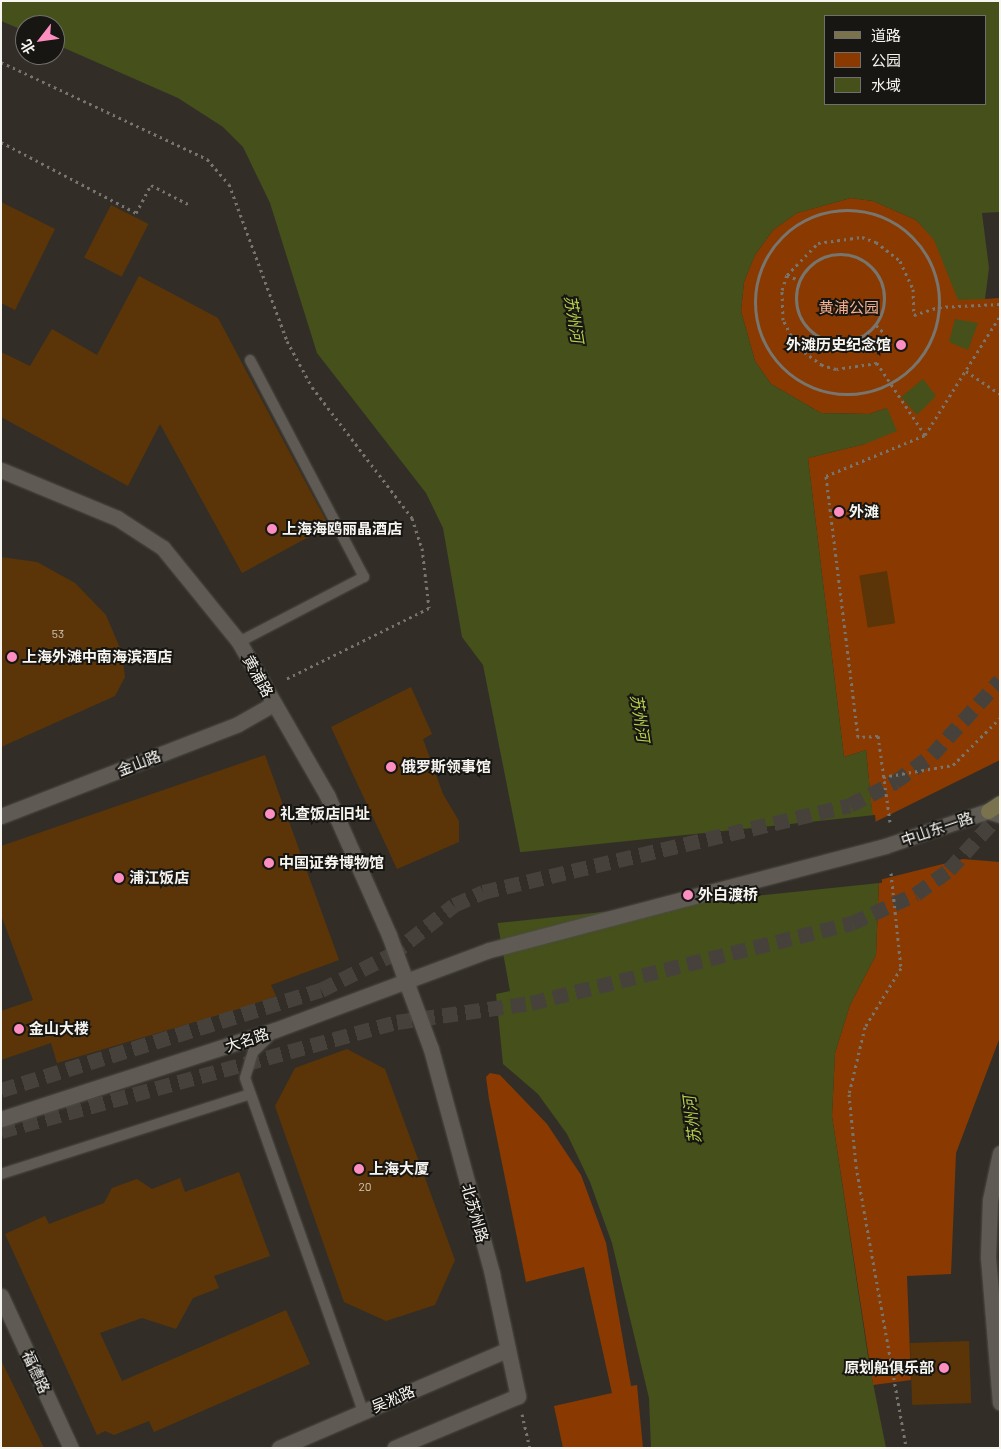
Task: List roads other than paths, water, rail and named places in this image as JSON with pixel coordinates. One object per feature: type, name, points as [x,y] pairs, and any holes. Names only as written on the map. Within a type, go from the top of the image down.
[{"type":"street","name":"黄浦路","points":[[1,470],[147,534],[239,642],[327,796],[407,982]]},
{"type":"street","name":"金山路","points":[[1,816],[238,724],[273,704]]},
{"type":"street","name":"中山东一路","points":[[489,950],[885,846],[997,810]]},
{"type":"street","name":"大名路","points":[[1,1119],[275,1030],[489,950]]},
{"type":"street","name":"北苏州路","points":[[394,1448],[518,1396],[492,1274],[431,1049],[407,982]]},
{"type":"street","points":[[1000,1153],[990,1200],[988,1257],[1000,1403]]},
{"type":"street","name":"福德路","points":[[1,1296],[71,1448]]},
{"type":"street","name":"吴淞路","points":[[279,1448],[507,1350]]},
{"type":"lane","points":[[239,642],[364,577],[250,360]]},
{"type":"lane","points":[[275,1030],[253,1052],[245,1078],[363,1412]]},
{"type":"lane","points":[[1,1174],[250,1094]]},
{"type":"water","name":"苏州河","points":[[1,1],[1000,1],[1000,212],[982,213],[989,268],[985,299],[958,300],[934,240],[916,220],[873,201],[851,198],[797,213],[773,230],[755,255],[744,282],[741,311],[755,361],[771,384],[821,413],[869,414],[887,408],[897,431],[865,444],[808,458],[844,757],[866,750],[879,880],[876,955],[850,1005],[835,1053],[832,1116],[869,1363],[886,1448],[651,1448],[649,1398],[612,1243],[590,1182],[567,1134],[538,1094],[503,1064],[496,994],[510,991],[488,871],[523,866],[483,665],[462,637],[443,528],[426,493],[317,353],[270,203],[243,147],[223,127],[178,98],[65,48],[65,15],[15,15],[15,27],[1,21]]},
{"type":"water","points":[[955,319],[978,323],[968,350],[949,342]]},
{"type":"water","points":[[923,379],[936,396],[917,415],[901,397]]},
{"type":"tunnel","points":[[1,1090],[321,990],[391,955],[454,905],[483,892],[850,805],[895,782],[932,755],[1000,680]]},
{"type":"tunnel","points":[[1,1131],[397,1022],[531,1003],[852,923],[916,894],[949,870],[1000,814]]},
{"type":"place","name":"外滩历史纪念馆","points":[[901,345]]},
{"type":"place","name":"外滩","points":[[839,512]]},
{"type":"place","name":"上海海鸥丽晶酒店","points":[[272,529]]},
{"type":"place","name":"上海外滩中南海滨酒店","points":[[12,657]]},
{"type":"place","name":"俄罗斯领事馆","points":[[391,767]]},
{"type":"place","name":"礼查饭店旧址","points":[[270,814]]},
{"type":"place","name":"中国证券博物馆","points":[[269,863]]},
{"type":"place","name":"浦江饭店","points":[[119,878]]},
{"type":"place","name":"外白渡桥","points":[[688,895]]},
{"type":"place","name":"金山大楼","points":[[19,1029]]},
{"type":"place","name":"上海大厦","points":[[359,1169]]},
{"type":"place","name":"原划船俱乐部","points":[[944,1368]]},
{"type":"park label","name":"黄浦公园","points":[[849,308]]}]
